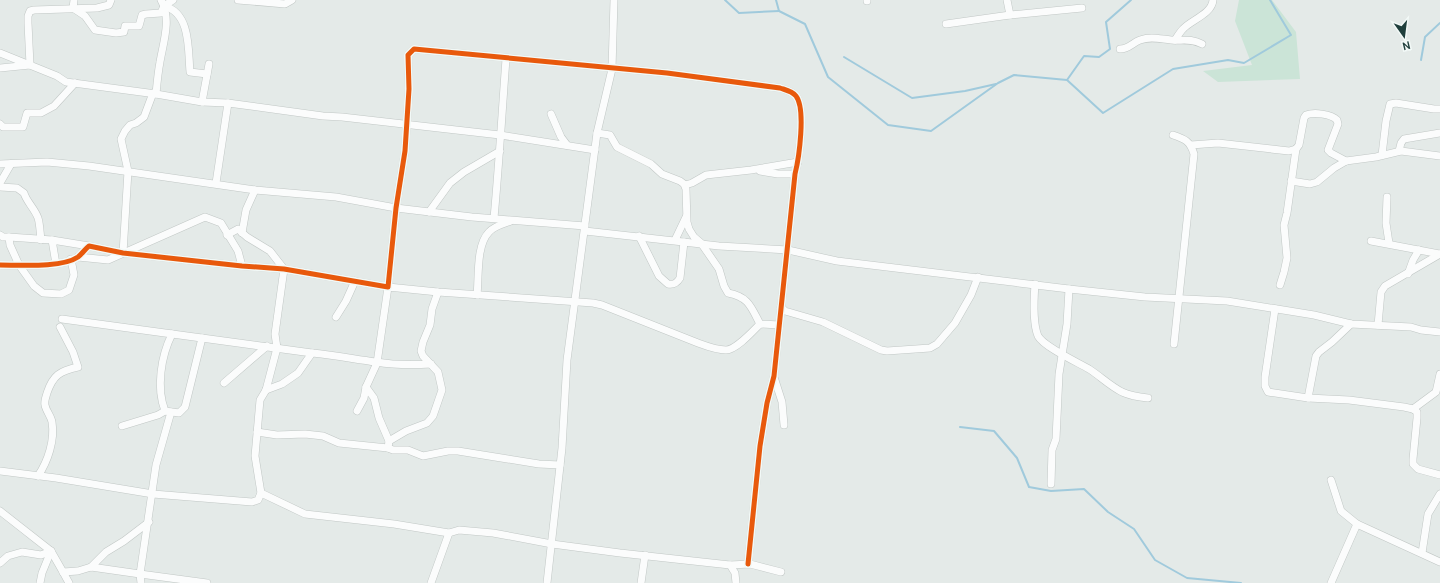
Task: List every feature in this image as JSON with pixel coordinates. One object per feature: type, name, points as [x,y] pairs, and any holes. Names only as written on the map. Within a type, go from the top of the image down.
[{"type":"street","points":[[73,8],[74,0]]},
{"type":"street","points":[[30,65],[28,16],[30,12],[34,10],[106,6],[109,5],[111,0]]},
{"type":"street","points":[[162,3],[172,0]]},
{"type":"street","points":[[238,0],[285,4],[292,0]]},
{"type":"street","points":[[547,583],[560,465],[567,360],[597,133],[612,69],[614,0]]},
{"type":"street","points":[[1007,0],[1010,15]]},
{"type":"street","points":[[1175,40],[1183,29],[1207,11],[1213,4],[1213,0]]},
{"type":"street","points":[[73,8],[85,16],[95,30],[116,33],[124,32],[125,26],[139,26],[142,15],[161,13],[162,3]]},
{"type":"street","points":[[162,3],[171,8],[184,23],[190,72],[207,74]]},
{"type":"street","points":[[123,252],[128,172],[121,139],[124,131],[130,125],[136,123],[144,117],[155,94],[166,35],[162,3]]},
{"type":"street","points":[[946,24],[1010,15],[1082,8]]},
{"type":"street","points":[[1120,49],[1125,49],[1138,40],[1156,37],[1175,40],[1195,40],[1202,44]]},
{"type":"street","points":[[357,411],[364,398],[366,387],[377,363],[388,287],[396,208],[405,151],[409,89],[408,55],[411,50],[416,49],[506,59],[675,74],[788,90],[797,97],[800,108],[801,128],[774,376],[766,403],[760,446],[748,564]]},
{"type":"street","points":[[0,53],[58,76],[66,82],[202,102],[228,103],[323,116],[500,135],[595,150]]},
{"type":"street","points":[[494,218],[506,59]]},
{"type":"street","points":[[202,102],[209,64]]},
{"type":"street","points":[[0,68],[30,65]]},
{"type":"street","points":[[0,124],[3,127],[24,127],[27,113],[42,113],[54,106],[75,83]]},
{"type":"street","points":[[1382,155],[1386,121],[1390,104],[1396,102],[1440,109]]},
{"type":"street","points":[[216,183],[228,103]]},
{"type":"street","points":[[551,114],[562,140],[566,145]]},
{"type":"street","points":[[1280,285],[1287,258],[1284,225],[1296,149],[1299,145],[1306,115],[1312,114],[1334,117],[1338,124],[1328,150],[1330,153],[1346,161]]},
{"type":"street","points":[[597,133],[610,135],[613,138],[615,146],[619,149],[651,164],[660,173],[677,179],[685,185],[687,224],[689,231],[701,243],[719,269],[724,286],[728,293],[735,294],[749,302],[760,324]]},
{"type":"street","points":[[1399,151],[1401,143],[1404,139],[1440,134]]},
{"type":"street","points":[[1173,135],[1191,144],[1218,143],[1289,151],[1296,149]]},
{"type":"street","points":[[1174,344],[1194,154],[1191,144]]},
{"type":"street","points":[[429,212],[450,183],[464,172],[500,151]]},
{"type":"street","points":[[1291,181],[1310,184],[1317,182],[1334,168],[1346,161],[1399,151],[1440,156]]},
{"type":"street","points":[[0,164],[47,162],[216,183],[255,190],[342,198],[396,208],[429,212],[585,228],[719,246],[788,250],[837,261],[1069,289],[1145,297],[1227,301],[1314,315],[1351,324],[1411,327],[1421,330],[1440,332]]},
{"type":"street","points":[[685,185],[706,175],[751,170],[798,162]]},
{"type":"street","points":[[0,183],[11,164]]},
{"type":"street","points":[[751,170],[778,174],[795,174]]},
{"type":"street","points":[[0,187],[17,188],[24,193],[38,218],[41,240]]},
{"type":"street","points":[[242,233],[246,210],[255,190]]},
{"type":"street","points":[[1387,198],[1386,223],[1389,243]]},
{"type":"street","points":[[675,240],[687,216]]},
{"type":"street","points":[[0,265],[56,264],[75,258],[108,260],[204,217],[221,223],[238,251],[242,266]]},
{"type":"street","points":[[478,295],[481,244],[489,232],[497,226],[513,220]]},
{"type":"street","points":[[0,471],[56,478],[153,494],[252,502],[258,500],[261,493],[254,456],[260,400],[266,390],[277,348],[275,334],[284,268],[270,251],[238,229],[227,235]]},
{"type":"street","points":[[0,235],[3,237],[52,240],[123,252],[242,266],[284,268],[388,287],[478,295],[575,301],[602,305],[698,343],[726,350],[736,346],[760,324],[779,325]]},
{"type":"street","points":[[639,236],[659,276],[668,284],[674,284],[678,282],[680,278],[684,242]]},
{"type":"street","points":[[9,237],[10,245],[19,265],[34,286],[43,293],[61,294],[69,290],[74,275],[75,258],[89,246]]},
{"type":"street","points":[[52,240],[56,264]]},
{"type":"street","points":[[1371,241],[1389,243],[1440,254]]},
{"type":"street","points":[[1408,274],[1419,250]]},
{"type":"street","points":[[1378,325],[1380,292],[1385,286],[1440,254]]},
{"type":"street","points":[[781,307],[785,311],[823,322],[881,350],[887,351],[930,348],[937,344],[955,323],[971,295],[978,277]]},
{"type":"street","points":[[336,317],[356,281]]},
{"type":"street","points":[[1035,284],[1034,308],[1037,333],[1044,342],[1091,371],[1116,389],[1134,397],[1148,398]]},
{"type":"street","points":[[1051,484],[1051,455],[1056,439],[1059,374],[1067,324],[1069,289]]},
{"type":"street","points":[[257,432],[277,435],[305,434],[323,436],[339,443],[388,445],[406,431],[427,423],[433,416],[442,390],[440,376],[437,370],[423,356],[421,351],[430,325],[432,309],[438,292]]},
{"type":"street","points":[[1275,309],[1265,377],[1266,389],[1274,393],[1308,398],[1349,400],[1413,409],[1436,392],[1440,374]]},
{"type":"street","points":[[62,319],[333,355],[377,363],[410,365],[431,364]]},
{"type":"street","points":[[1308,398],[1316,356],[1351,324]]},
{"type":"street","points":[[38,476],[46,460],[52,439],[52,422],[44,403],[51,382],[57,375],[65,370],[78,367],[73,352],[60,327]]},
{"type":"street","points":[[141,583],[140,574],[149,522],[156,465],[168,411],[162,403],[162,361],[165,347],[172,334]]},
{"type":"street","points":[[122,426],[168,411],[179,413],[185,407],[202,338]]},
{"type":"street","points":[[224,383],[267,346]]},
{"type":"street","points":[[266,390],[282,384],[298,373],[312,353]]},
{"type":"street","points":[[774,376],[782,402],[784,425]]},
{"type":"street","points":[[366,387],[374,398],[388,445],[393,450],[408,450],[423,456],[458,451],[539,464],[560,465]]},
{"type":"street","points":[[1413,409],[1416,412],[1417,418],[1413,459],[1414,464],[1416,468],[1440,475]]},
{"type":"street","points":[[1331,480],[1341,511],[1357,524],[1440,562]]},
{"type":"street","points":[[261,493],[305,514],[394,524],[449,533],[459,530],[473,531],[552,544],[645,556],[730,565],[748,564],[781,572]]},
{"type":"street","points":[[1422,553],[1428,514],[1440,494]]},
{"type":"street","points":[[0,512],[51,551],[69,583]]},
{"type":"street","points":[[91,567],[106,552],[124,541],[149,522]]},
{"type":"street","points":[[1331,583],[1357,524]]},
{"type":"street","points":[[431,583],[449,533]]},
{"type":"street","points":[[0,563],[8,556],[22,552],[42,555],[51,551]]},
{"type":"street","points":[[40,583],[42,573],[51,551]]},
{"type":"street","points":[[641,583],[645,556]]},
{"type":"street","points":[[730,565],[735,573],[736,583]]},
{"type":"street","points":[[63,572],[78,571],[91,567],[207,583]]},
{"type":"green space","points":[[1239,0],[1272,0],[1296,32],[1300,79],[1218,82],[1203,71],[1252,65],[1235,21]]},
{"type":"waterway","points":[[725,0],[739,13],[779,11]]},
{"type":"waterway","points":[[776,0],[779,11],[805,24],[828,77],[888,125],[931,131],[998,83],[1014,75],[1067,80],[1103,113],[1173,69],[1228,60],[1244,63],[1291,35],[1270,0]]},
{"type":"waterway","points":[[1067,80],[1084,56],[1099,57],[1110,49],[1106,22],[1131,0]]},
{"type":"waterway","points":[[1421,60],[1425,37],[1440,23]]},
{"type":"waterway","points":[[844,57],[912,98],[965,91],[996,84]]},
{"type":"waterway","points":[[960,427],[994,431],[1017,458],[1029,487],[1051,491],[1084,489],[1108,512],[1134,529],[1155,560],[1187,578],[1241,583]]},
{"type":"cycle path","points":[[0,265],[40,265],[62,263],[71,261],[78,257],[89,246],[123,253],[284,269],[388,287],[396,208],[405,151],[409,89],[408,55],[414,49],[667,73],[780,88],[789,91],[796,96],[799,102],[801,111],[801,134],[795,174],[774,376],[767,403],[760,446],[748,564]]}]
